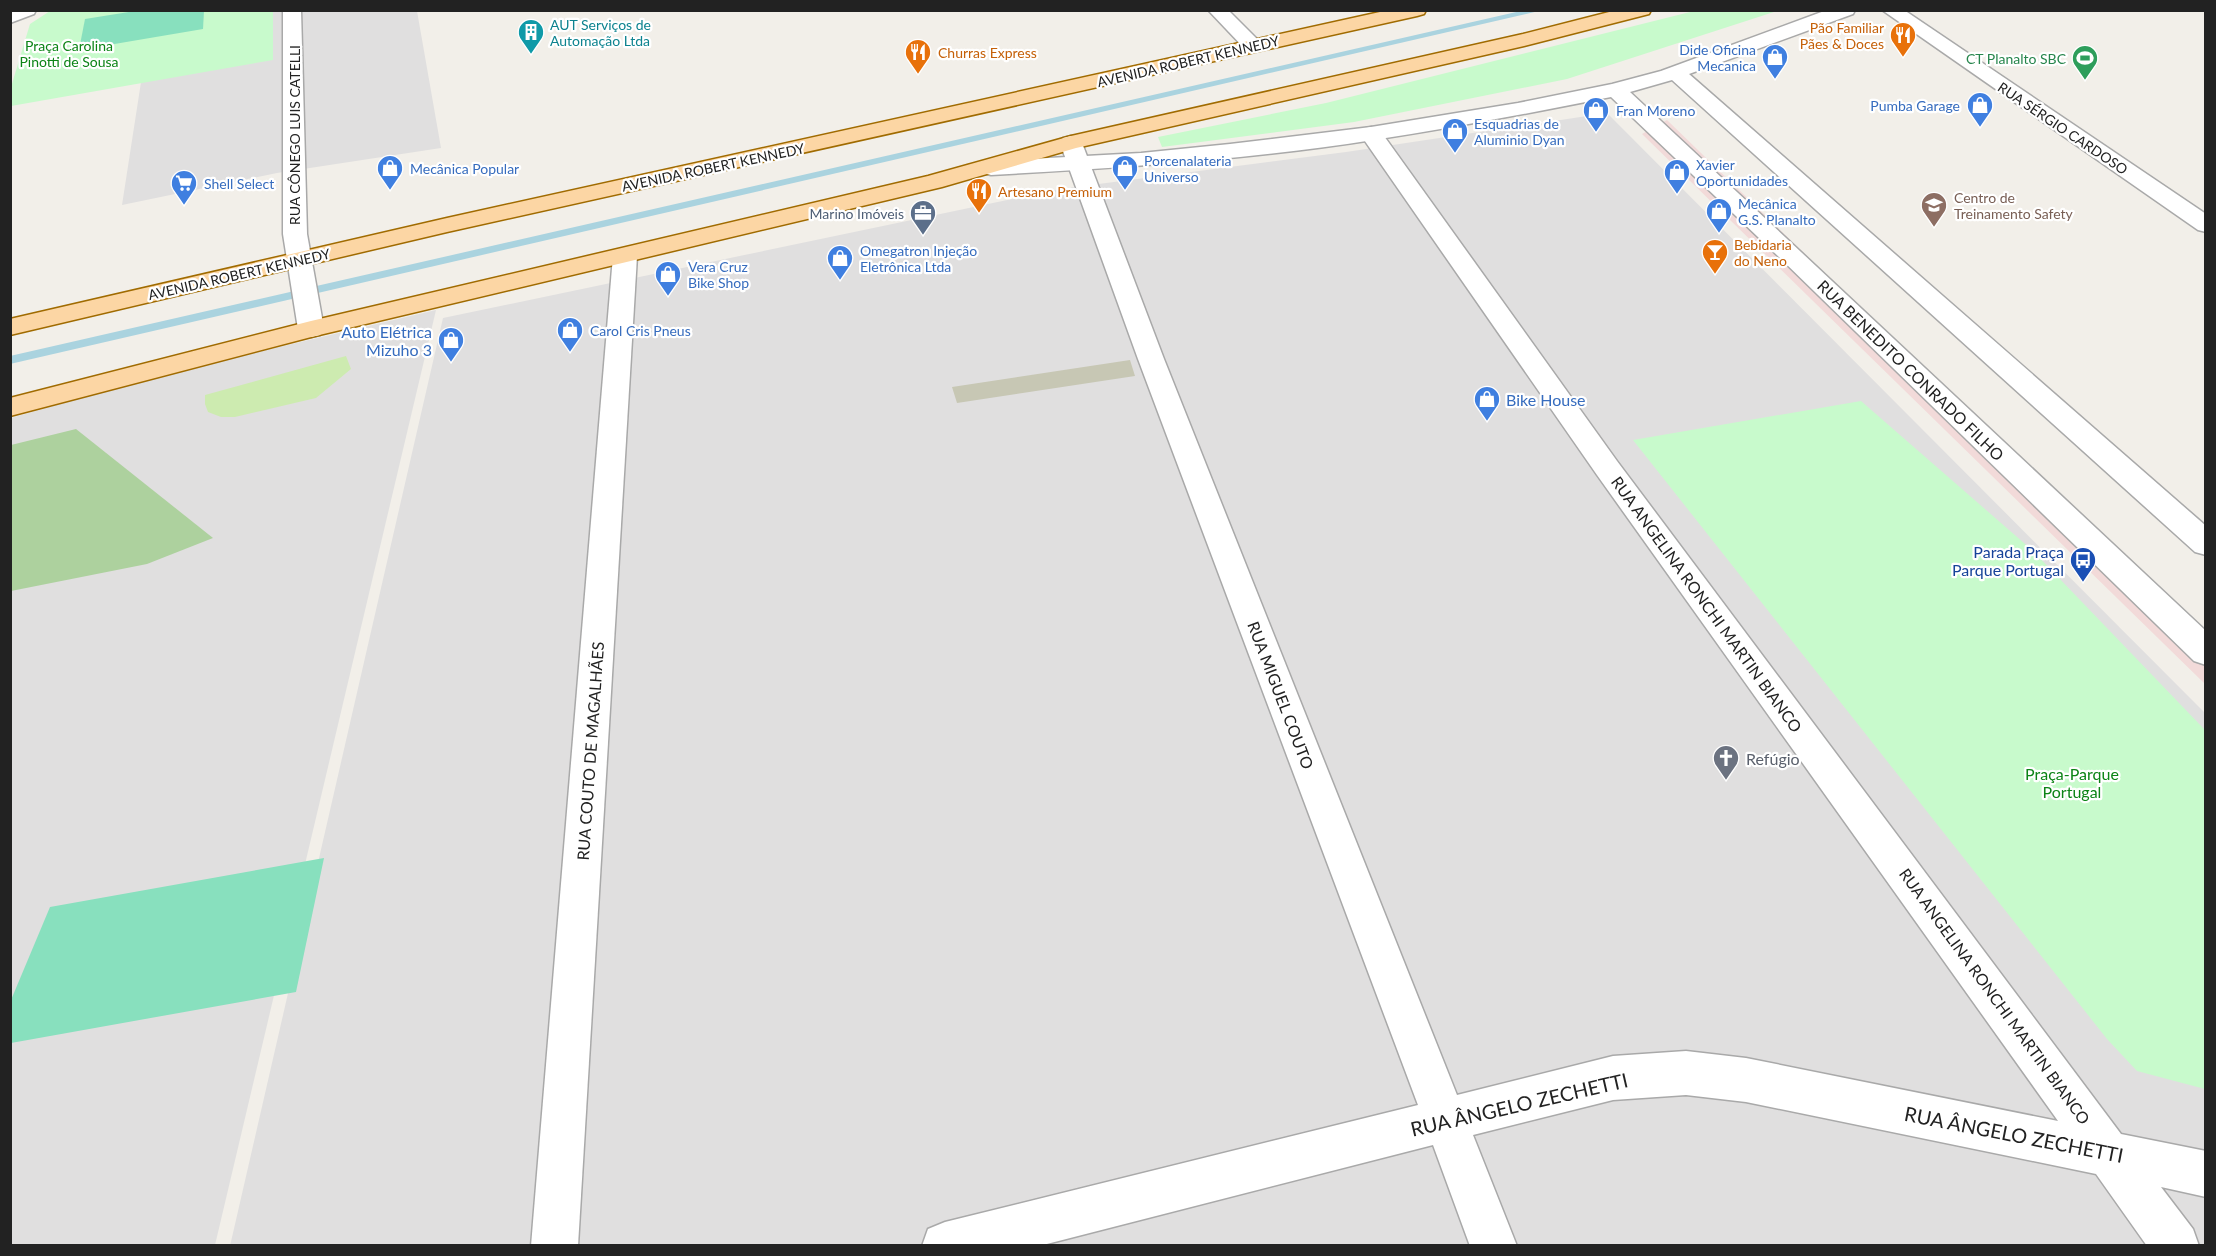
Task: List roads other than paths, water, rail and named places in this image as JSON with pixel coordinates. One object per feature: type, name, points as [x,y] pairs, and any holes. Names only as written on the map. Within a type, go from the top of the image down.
[{"type":"main road","name":"AVENIDA ROBERT KENNEDY","points":[[10,327],[1417,10]]},
{"type":"main road","points":[[1075,153],[1642,10]]},
{"type":"main road","points":[[10,407],[310,318],[625,256],[991,168]]},
{"type":"street","points":[[10,17],[27,10]]},
{"type":"street","name":"RUA CÔNEGO LUIS CATELLI","points":[[292,10],[295,234],[310,318]]},
{"type":"street","points":[[1217,10],[1253,46]]},
{"type":"street","points":[[991,168],[1075,153],[1230,151],[1371,134],[1615,90],[1675,72],[1846,10]]},
{"type":"street","name":"RUA SÉRGIO CARDOSO","points":[[1890,10],[2205,225]]},
{"type":"street","points":[[1675,72],[2205,543]]},
{"type":"street","name":"RUA BENEDITO CONRADO FILHO","points":[[1615,90],[1789,253],[2205,652]]},
{"type":"street","name":"RUA ANGELINA RONCHI MARTIN BIANCO","points":[[1371,134],[1607,468],[2110,1153],[2175,1245]]},
{"type":"street","name":"RUA MIGUEL COUTO","points":[[1075,153],[1151,359],[1494,1245]]},
{"type":"street","name":"RUA COUTO DE MAGALHÃES","points":[[554,1245],[625,256]]},
{"type":"street","name":"RUA ÂNGELO ZECHETTI","points":[[945,1245],[1613,1078],[1686,1073],[1746,1080],[2205,1174]]},
{"type":"waterway","points":[[10,360],[1539,10]]},
{"type":"place","name":"AUT Serviços de Automação Ltda","points":[[531,55]]},
{"type":"place","name":"Pão Familiar Pães & Doces","points":[[1903,58]]},
{"type":"place","name":"Churras Express","points":[[918,75]]},
{"type":"place","name":"Dide Oficina Mecanica","points":[[1775,80]]},
{"type":"place","name":"CT Planalto SBC","points":[[2085,81]]},
{"type":"place","name":"Pumba Garage","points":[[1980,128]]},
{"type":"place","name":"Fran Moreno","points":[[1596,133]]},
{"type":"place","name":"Esquadrias de Aluminio Dyan","points":[[1455,154]]},
{"type":"place","name":"Mecânica Popular","points":[[390,191]]},
{"type":"place","name":"Porcenalateria Universo","points":[[1125,191]]},
{"type":"place","name":"Xavier Oportunidades","points":[[1677,195]]},
{"type":"place","name":"Shell Select","points":[[184,206]]},
{"type":"place","name":"Artesano Premium","points":[[979,214]]},
{"type":"place","name":"Centro de Treinamento Safety","points":[[1934,228]]},
{"type":"place","name":"Mecânica G.S. Planalto","points":[[1719,234]]},
{"type":"place","name":"Marino Imóveis","points":[[923,236]]},
{"type":"place","name":"Bebidaria do Neno","points":[[1715,275]]},
{"type":"place","name":"Omegatron Injeção Eletrônica Ltda","points":[[840,281]]},
{"type":"place","name":"Vera Cruz Bike Shop","points":[[668,297]]},
{"type":"place","name":"Carol Cris Pneus","points":[[570,353]]},
{"type":"place","name":"Auto Elétrica Mizuho 3","points":[[451,363]]},
{"type":"place","name":"Bike House","points":[[1487,422]]},
{"type":"place","name":"Parada Praça Parque Portugal","points":[[2083,583]]},
{"type":"place","name":"Refúgio","points":[[1726,781]]},
{"type":"park label","name":"Praça Carolina Pinotti de Sousa","points":[[69,54]]},
{"type":"park label","name":"Praça-Parque Portugal","points":[[2072,782]]}]
